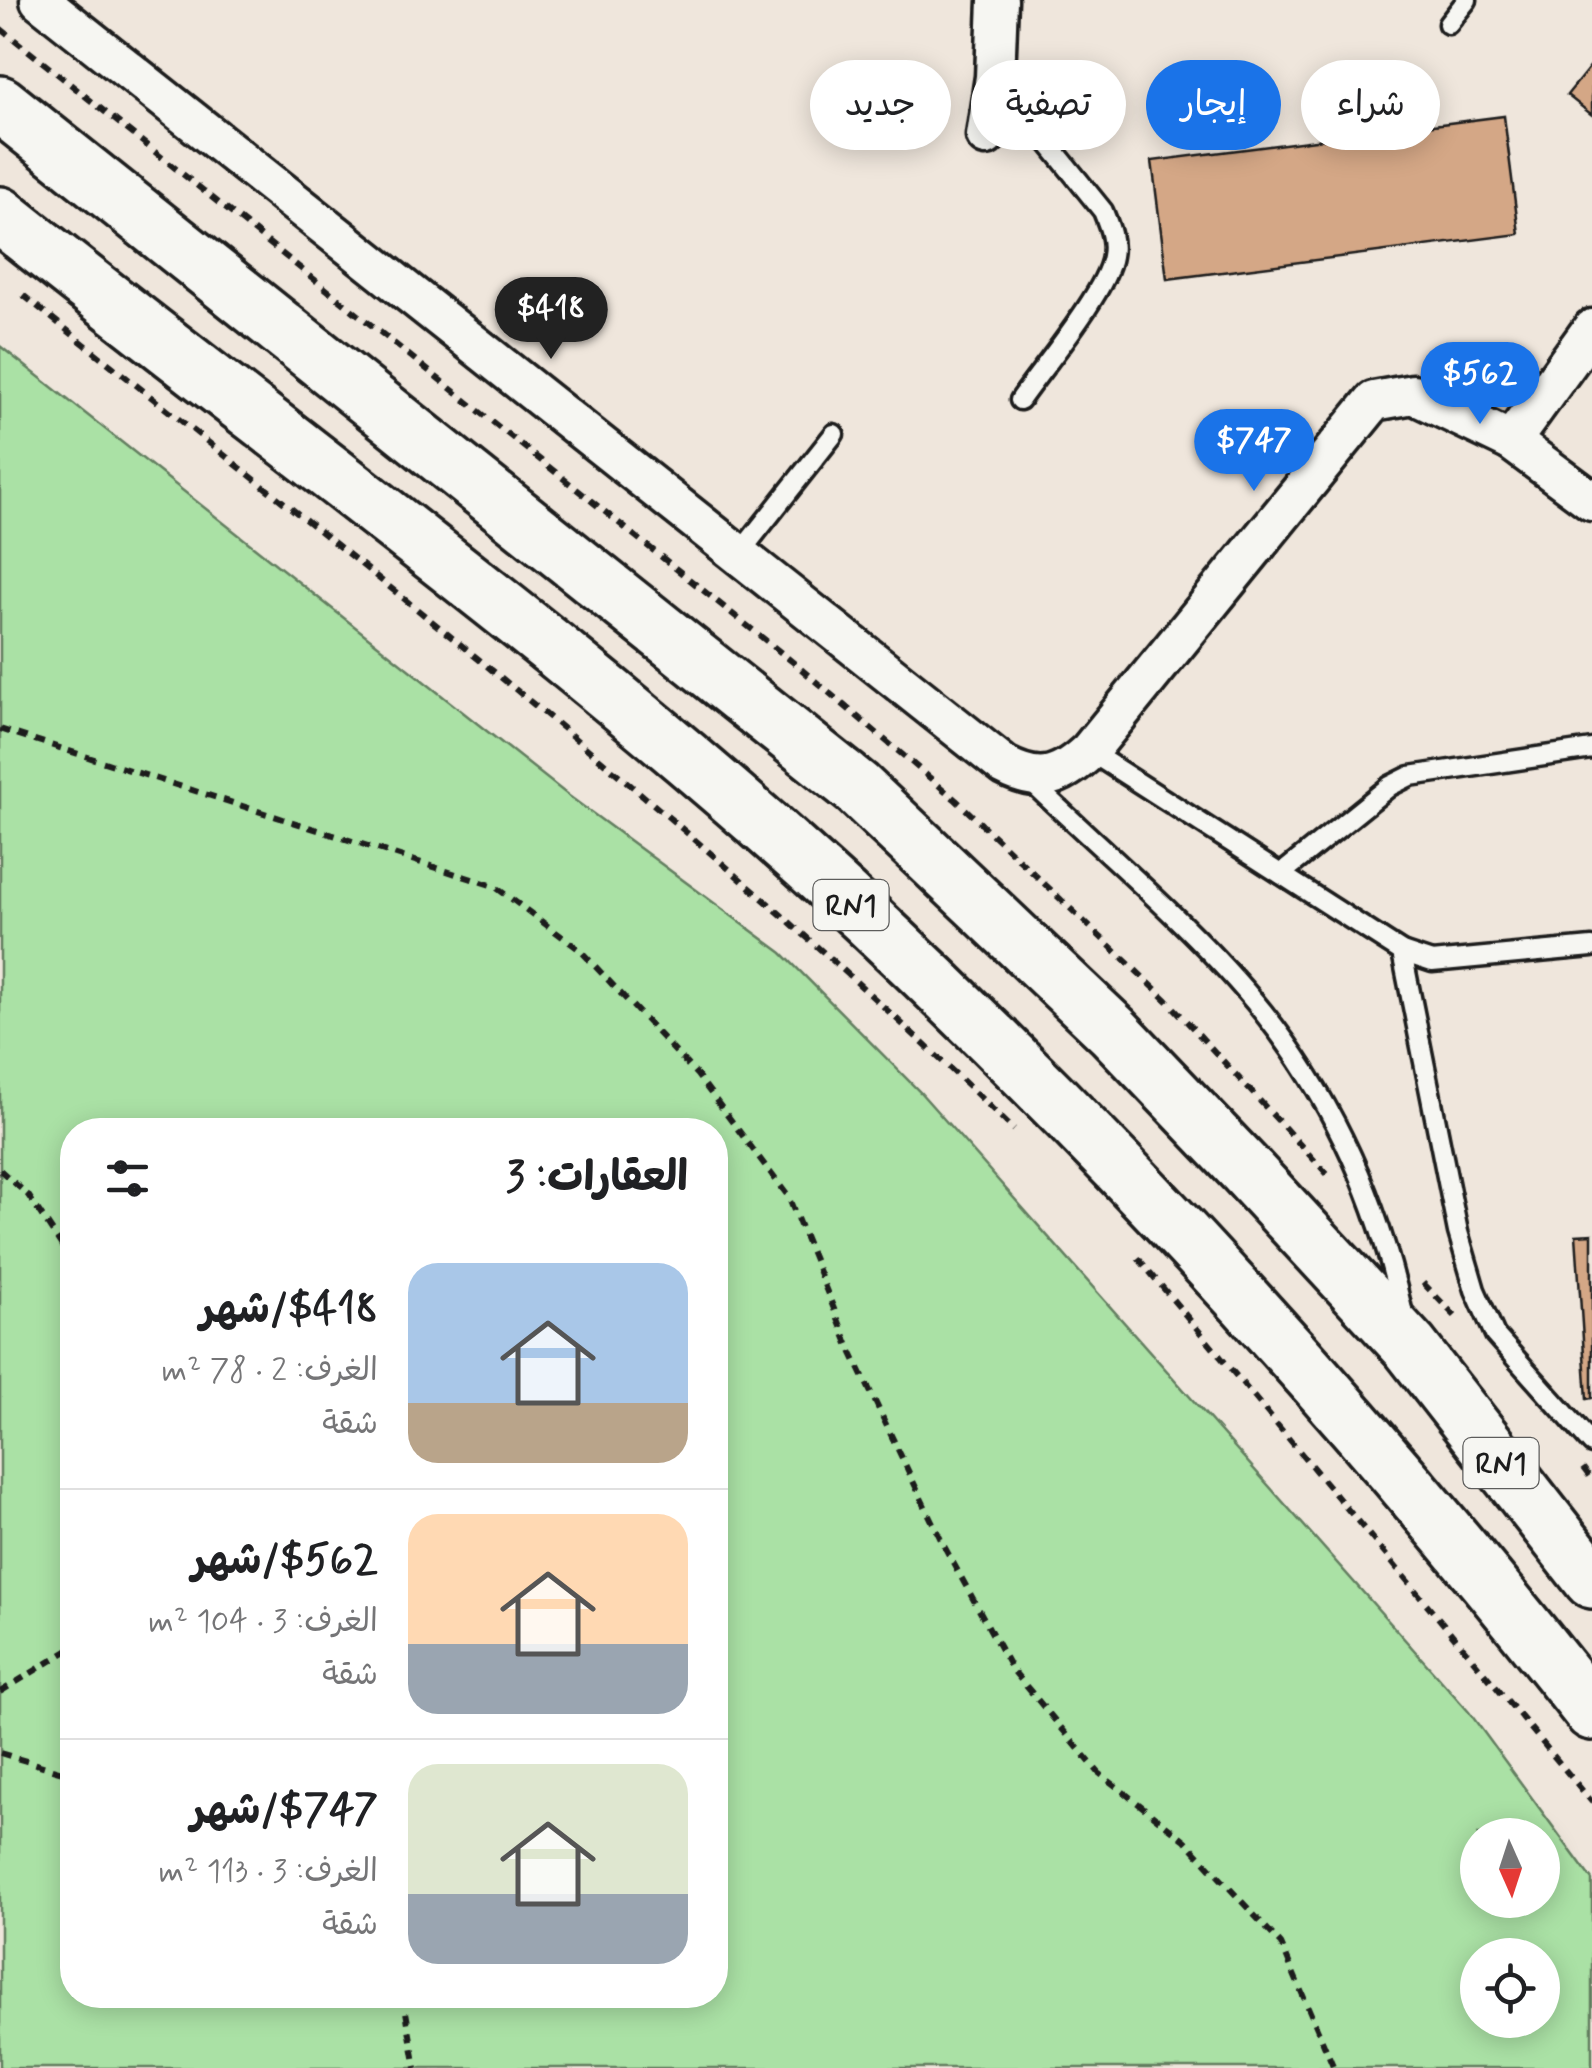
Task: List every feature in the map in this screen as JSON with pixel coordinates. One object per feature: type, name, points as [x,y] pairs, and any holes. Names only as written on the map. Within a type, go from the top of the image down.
[{"type":"highway","name":"RN1","points":[[0,104],[857,788],[1113,1031],[1410,1347],[1592,1580]]},
{"type":"highway","name":"RN1","points":[[0,214],[585,675],[862,914],[1155,1202],[1511,1608],[1592,1712]]},
{"type":"street","points":[[996,60],[998,0]]},
{"type":"street","points":[[57,5],[739,554],[1006,766],[1026,777],[1053,778],[1089,751],[1374,400],[1413,394],[1510,441],[1592,502]]},
{"type":"street","points":[[1510,441],[1592,329]]},
{"type":"lane","points":[[1448,24],[1467,0]]},
{"type":"lane","points":[[1020,400],[1103,280],[1112,258],[1112,234],[1104,211],[1054,150]]},
{"type":"lane","points":[[739,554],[834,434]]},
{"type":"lane","points":[[1281,874],[1390,786],[1410,776],[1592,749]]},
{"type":"lane","points":[[1089,751],[1402,952],[1432,962],[1592,947]]},
{"type":"lane","points":[[1026,777],[1262,1011],[1310,1077],[1362,1176],[1390,1255],[1410,1347]]},
{"type":"lane","points":[[1402,952],[1458,1232],[1475,1290],[1495,1336],[1592,1444]]},
{"type":"path","points":[[15,289],[628,779],[885,1004],[1021,1137]]},
{"type":"path","points":[[0,729],[494,886],[580,950],[697,1075],[788,1196],[860,1369],[944,1546],[1011,1668],[1099,1773],[1185,1840],[1281,1944],[1334,2068]]},
{"type":"path","points":[[0,1170],[28,1195],[60,1244]]},
{"type":"path","points":[[1128,1246],[1592,1802]]},
{"type":"path","points":[[0,1692],[60,1655]]},
{"type":"path","points":[[0,1753],[60,1771]]},
{"type":"path","points":[[406,2008],[416,2068]]},
{"type":"green space","points":[[0,346],[569,796],[782,953],[920,1092],[1469,1712],[1547,1818],[1460,1818],[1460,1918],[1560,1918],[1560,1836],[1592,1880],[1592,2068],[0,2068]]},
{"type":"building","points":[[1592,64],[1592,115],[1567,95]]},
{"type":"building","points":[[1504,116],[1519,234],[1167,279],[1152,161],[1238,150],[1281,150],[1281,145],[1301,142],[1301,150],[1440,150],[1440,124]]},
{"type":"building","points":[[1592,1234],[1592,1398],[1587,1399],[1576,1235]]}]
